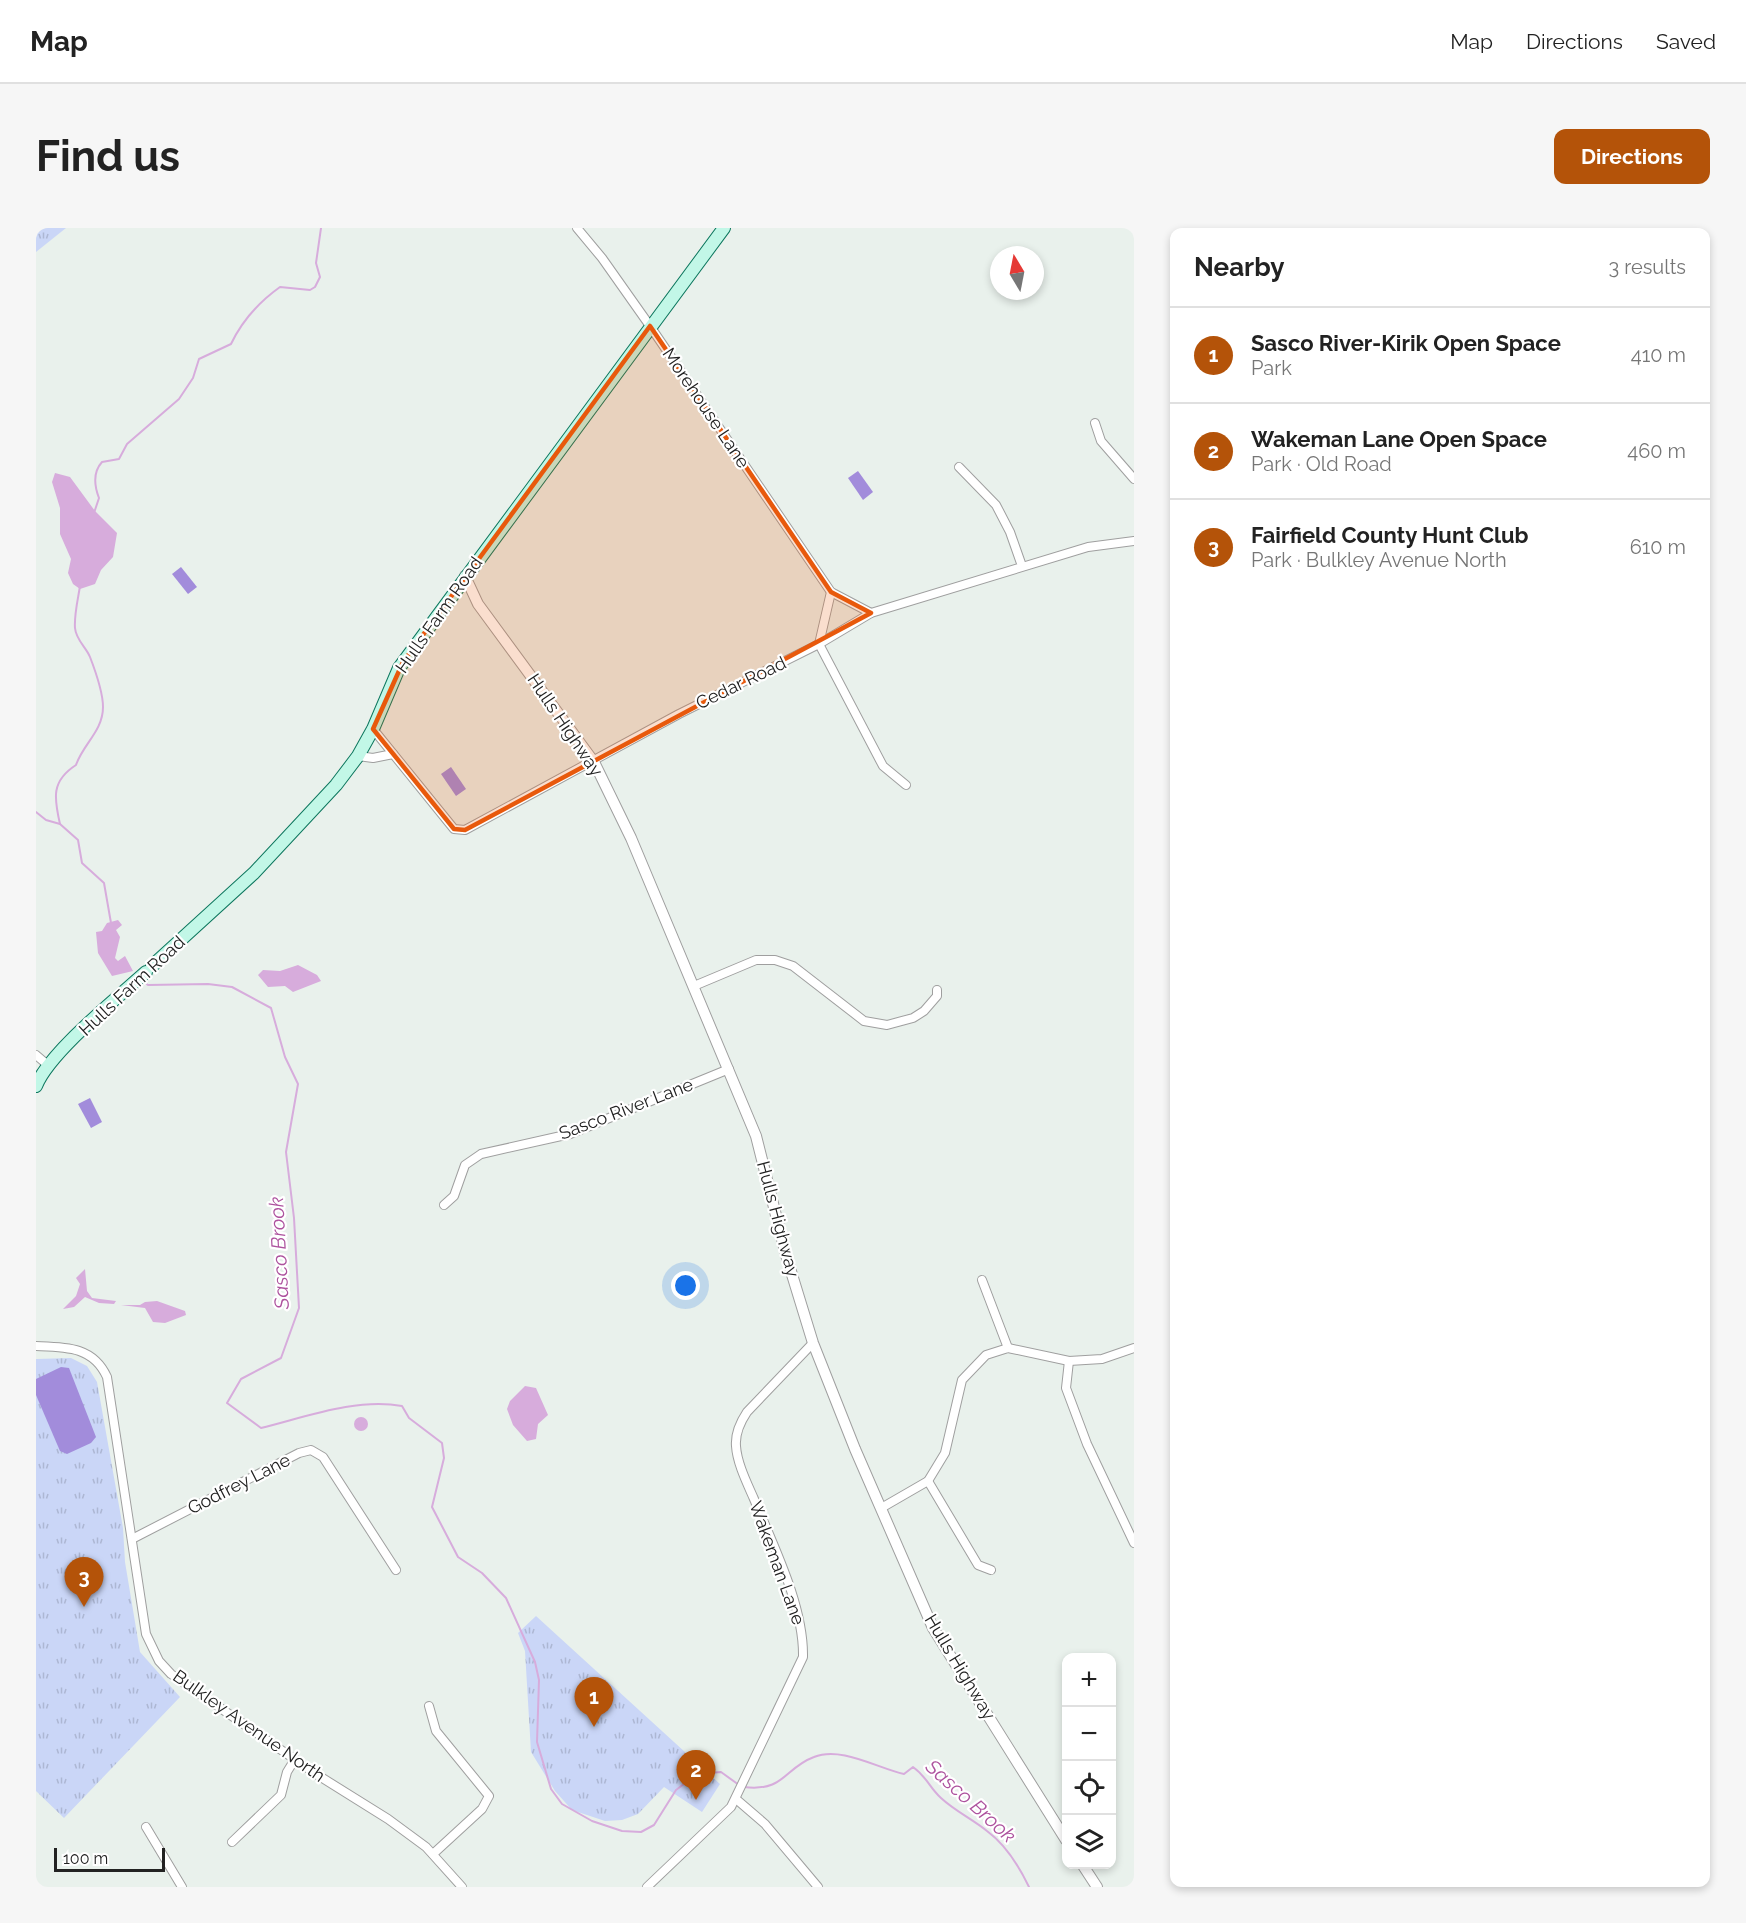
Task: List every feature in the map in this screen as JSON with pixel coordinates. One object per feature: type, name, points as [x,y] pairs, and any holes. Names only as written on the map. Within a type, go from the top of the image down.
[{"type":"main road","name":"Hulls Farm Road","points":[[37,1079],[52,1061],[132,985],[254,873],[336,785],[358,756],[373,729],[399,668],[724,228]]},
{"type":"street","name":"Morehouse Lane","points":[[577,228],[602,258],[650,326],[831,592],[871,613]]},
{"type":"street","points":[[1095,423],[1105,447],[1134,479]]},
{"type":"street","points":[[959,467],[996,505],[1010,532],[1022,566]]},
{"type":"street","name":"Cedar Road","points":[[373,729],[454,830],[465,830],[679,714],[819,644],[871,613],[1088,547],[1134,541]]},
{"type":"street","name":"Hulls Highway","points":[[465,576],[478,604],[594,762],[631,838],[756,1136],[786,1255],[813,1343],[855,1449],[883,1507],[933,1628],[1062,1834]]},
{"type":"street","name":"Hulls Highway","points":[[457,589],[478,604]]},
{"type":"street","points":[[831,592],[819,644],[883,766],[906,785]]},
{"type":"street","points":[[358,756],[373,758],[393,754]]},
{"type":"street","points":[[694,986],[756,960],[775,960],[793,966],[864,1021],[887,1025],[913,1018],[924,1011],[936,996],[937,990]]},
{"type":"street","points":[[36,1055],[52,1061]]},
{"type":"street","name":"Sasco River Lane","points":[[444,1205],[454,1196],[465,1165],[481,1154],[570,1134],[729,1069]]},
{"type":"street","points":[[982,1280],[1008,1348]]},
{"type":"street","name":"Wakeman Lane","points":[[737,1795],[803,1656],[803,1641],[782,1570],[747,1482],[736,1446],[740,1422],[813,1343]]},
{"type":"street","name":"Bulkley Avenue North","points":[[36,1346],[81,1350],[97,1360],[107,1377],[146,1634],[159,1661],[171,1674],[388,1819],[433,1854],[462,1887]]},
{"type":"street","points":[[883,1507],[928,1481],[945,1453],[962,1380],[986,1355],[1008,1348],[1069,1361],[1102,1359],[1134,1348]]},
{"type":"street","points":[[1069,1361],[1066,1388],[1078,1421],[1134,1543]]},
{"type":"street","name":"Godfrey Lane","points":[[132,1539],[299,1453],[311,1450],[323,1456],[396,1570]]},
{"type":"street","points":[[928,1481],[978,1565],[991,1570]]},
{"type":"street","points":[[429,1706],[436,1731],[480,1782],[489,1796],[482,1809],[433,1854]]},
{"type":"street","points":[[232,1842],[281,1796],[287,1772],[295,1759]]},
{"type":"street","points":[[647,1887],[711,1829],[737,1795],[765,1824],[818,1887]]},
{"type":"street","points":[[146,1827],[183,1887]]},
{"type":"street","points":[[1085,1869],[1097,1887]]},
{"type":"highlighted area","points":[[650,326],[831,592],[871,613],[465,830],[454,829],[373,729],[403,662]]},
{"type":"green space","points":[[36,228],[66,228],[36,252]]},
{"type":"green space","points":[[71,1358],[87,1366],[97,1382],[123,1528],[125,1562],[140,1652],[180,1697],[64,1818],[36,1791],[36,1359]]},
{"type":"green space","points":[[536,1616],[720,1784],[702,1812],[664,1787],[638,1814],[622,1820],[605,1821],[572,1810],[555,1791],[531,1752],[525,1651],[518,1633]]},
{"type":"shaded area","points":[[858,471],[873,492],[863,500],[848,478]]},
{"type":"shaded area","points":[[55,473],[70,477],[95,511],[117,533],[113,557],[101,570],[95,584],[80,589],[73,584],[68,573],[71,559],[60,534],[60,508],[52,482]]},
{"type":"shaded area","points":[[181,567],[197,587],[188,594],[172,574]]},
{"type":"shaded area","points":[[451,767],[466,789],[456,796],[441,774]]},
{"type":"shaded area","points":[[118,920],[122,925],[116,930],[120,937],[115,958],[118,961],[125,956],[133,971],[112,976],[98,953],[96,932],[102,931],[107,923]]},
{"type":"shaded area","points":[[298,965],[317,975],[321,981],[293,992],[285,986],[268,987],[258,975],[263,970],[280,971]]},
{"type":"shaded area","points":[[90,1098],[102,1122],[91,1128],[78,1104]]},
{"type":"shaded area","points":[[85,1269],[87,1291],[92,1298],[116,1301],[114,1304],[99,1303],[85,1297],[74,1307],[63,1309],[76,1296],[80,1284],[76,1278]]},
{"type":"shaded area","points":[[157,1301],[185,1311],[186,1315],[165,1323],[153,1322],[145,1308],[121,1305],[140,1305]]},
{"type":"shaded area","points":[[61,1367],[69,1368],[96,1437],[91,1443],[67,1454],[60,1451],[36,1395],[36,1379]]},
{"type":"shaded area","points":[[525,1386],[536,1388],[548,1415],[538,1424],[536,1439],[527,1441],[513,1425],[507,1409],[510,1401]]},
{"type":"shaded area","points":[[361,1417],[366,1419],[368,1424],[366,1429],[361,1431],[356,1429],[354,1424],[356,1419]]},
{"type":"waterway","points":[[94,513],[99,498],[95,479],[99,466],[102,462],[119,459],[127,444],[179,399],[193,378],[199,359],[231,344],[252,312],[280,287],[310,290],[315,287],[320,277],[316,263],[321,228]]},
{"type":"waterway","points":[[60,824],[56,806],[58,784],[62,777],[76,765],[100,723],[103,707],[92,662],[75,628],[80,586]]},
{"type":"waterway","name":"Sasco Brook","points":[[36,812],[46,820],[60,824],[78,840],[82,863],[104,883],[111,923]]},
{"type":"waterway","name":"Sasco Brook","points":[[142,981],[148,985],[208,984],[232,987],[271,1008],[285,1057],[298,1084],[286,1152],[294,1218],[299,1308],[281,1358],[241,1379],[227,1403],[261,1428],[349,1407],[384,1404],[402,1406],[409,1418],[442,1443],[444,1458],[432,1507],[458,1557],[482,1573],[506,1598],[535,1662],[539,1680],[537,1742],[551,1789],[562,1804],[592,1821],[622,1831],[641,1832],[654,1825],[676,1790],[697,1774],[721,1772],[739,1785]]},
{"type":"waterway","name":"Sasco Brook","points":[[744,1787],[758,1788],[776,1783],[804,1762],[825,1754],[859,1759],[904,1774],[913,1767],[941,1798],[994,1837],[1006,1849],[1029,1887]]},
{"type":"place","name":"Fairfield County Hunt Club","points":[[84,1607]]},
{"type":"place","name":"Sasco River-Kirik Open Space","points":[[594,1727]]},
{"type":"place","name":"Wakeman Lane Open Space","points":[[696,1800]]}]
